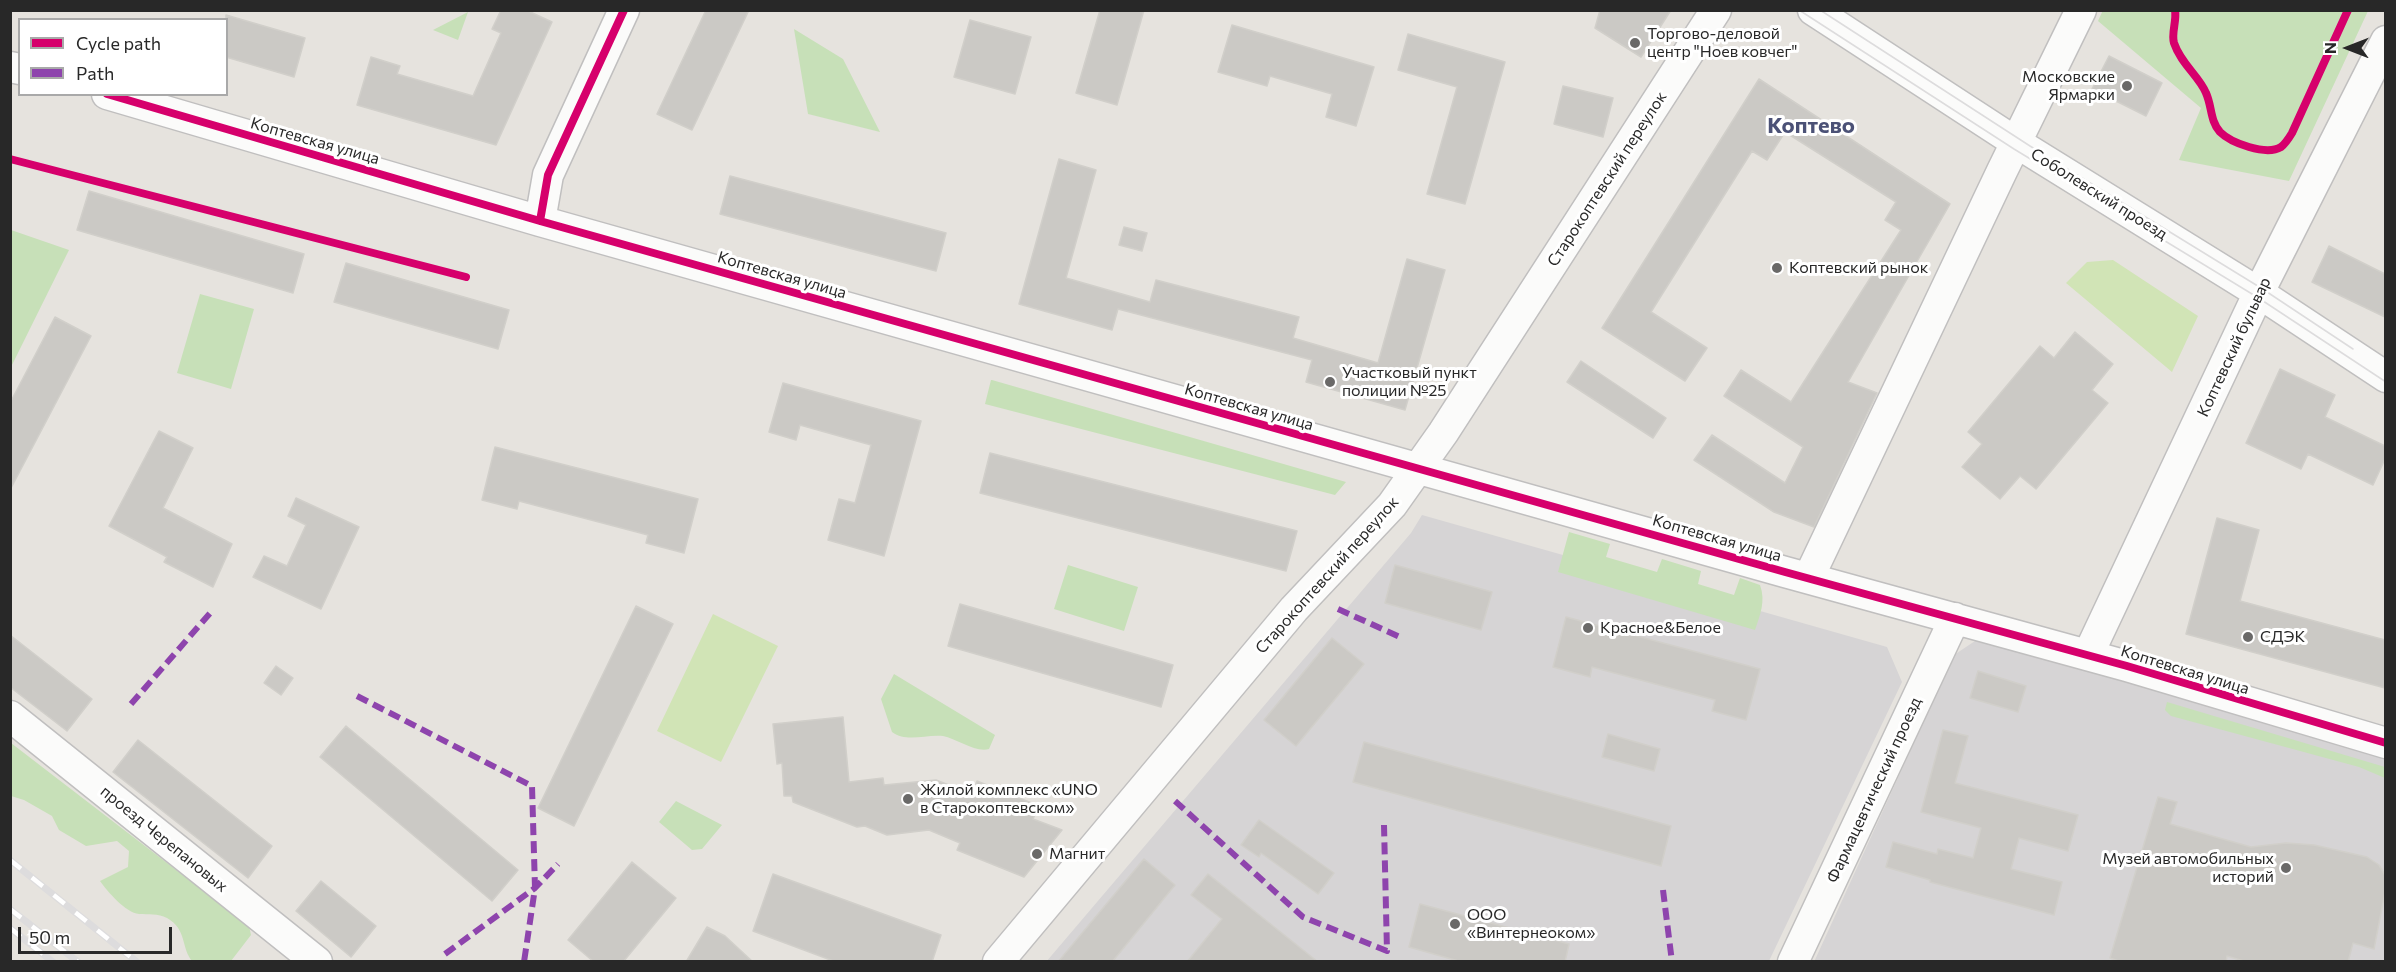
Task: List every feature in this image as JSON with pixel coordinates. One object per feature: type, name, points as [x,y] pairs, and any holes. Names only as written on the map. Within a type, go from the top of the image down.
[{"type":"street","points":[[540,221],[548,175],[624,10]]},
{"type":"street","name":"Старокоптевский переулок","points":[[998,962],[1294,609],[1392,506],[1443,433],[1716,10]]},
{"type":"street","name":"Соболевский проезд","points":[[1813,10],[2017,143],[2259,293],[2385,377]]},
{"type":"street","points":[[1809,577],[2081,10]]},
{"type":"street","name":"Коптевский бульвар","points":[[2088,655],[2259,293],[2385,41]]},
{"type":"street","name":"Коптевская улица","points":[[114,96],[540,221],[2088,655],[2385,743]]},
{"type":"street","name":"Фармацевтический проезд","points":[[1793,962],[1955,618]]},
{"type":"street","name":"проезд Черепановых","points":[[10,716],[317,962]]},
{"type":"shaded area","points":[[1422,515],[1887,647],[1902,682],[1769,961],[1046,962],[1411,533]]},
{"type":"shaded area","points":[[1981,637],[2385,754],[2385,961],[1814,962],[1954,655]]},
{"type":"green space","points":[[2103,10],[2368,11],[2289,181],[2179,160],[2201,108],[2098,21]]},
{"type":"green space","points":[[468,12],[458,40],[433,30]]},
{"type":"green space","points":[[794,29],[843,59],[880,132],[808,114]]},
{"type":"green space","points":[[10,230],[69,250],[11,367]]},
{"type":"green space","points":[[2113,260],[2198,316],[2172,372],[2066,283],[2087,262]]},
{"type":"green space","points":[[200,294],[254,309],[231,389],[177,373]]},
{"type":"green space","points":[[991,380],[1346,482],[1335,495],[985,404]]},
{"type":"green space","points":[[1569,532],[1610,544],[1606,557],[1657,572],[1662,559],[1701,571],[1698,584],[1734,595],[1740,578],[1760,585],[1762,602],[1755,630],[1558,572]]},
{"type":"green space","points":[[1068,565],[1138,587],[1124,631],[1054,609]]},
{"type":"green space","points":[[713,614],[778,646],[721,762],[657,731]]},
{"type":"green space","points":[[894,674],[995,735],[989,749],[978,749],[943,736],[910,738],[892,732],[881,699]]},
{"type":"green space","points":[[2167,702],[2385,767],[2385,778],[2359,767],[2171,716],[2165,710]]},
{"type":"green space","points":[[11,743],[249,926],[251,935],[231,961],[192,961],[181,933],[173,922],[160,915],[134,913],[112,896],[100,881],[128,867],[129,851],[117,841],[86,846],[59,830],[52,816],[24,800],[11,796]]},
{"type":"green space","points":[[676,801],[722,825],[702,849],[692,850],[659,822]]},
{"type":"building","points":[[501,10],[526,10],[552,22],[496,145],[357,105],[371,57],[400,66],[397,74],[473,96],[501,33],[492,29]]},
{"type":"building","points":[[706,10],[749,10],[692,130],[657,114]]},
{"type":"building","points":[[1100,10],[1144,10],[1117,105],[1076,93]]},
{"type":"building","name":"Торгово-деловой центр \"Ноев ковчег\"","points":[[1600,10],[1671,10],[1641,57],[1595,28]]},
{"type":"building","points":[[226,15],[305,38],[294,77],[228,58],[228,18]]},
{"type":"building","points":[[970,20],[1031,37],[1015,94],[954,77]]},
{"type":"building","points":[[1232,25],[1374,67],[1356,126],[1326,117],[1332,94],[1270,76],[1267,86],[1218,72]]},
{"type":"building","points":[[1408,34],[1505,62],[1465,204],[1427,194],[1457,87],[1398,70]]},
{"type":"building","name":"Московские Ярмарки","points":[[2109,56],[2162,83],[2146,116],[2092,89]]},
{"type":"building","points":[[1759,79],[1950,204],[1848,382],[1877,393],[1814,527],[1774,512],[1694,460],[1712,435],[1785,483],[1803,447],[1724,396],[1741,370],[1791,402],[1901,230],[1885,220],[1896,202],[1785,132],[1767,160],[1752,151],[1651,312],[1707,348],[1685,381],[1602,328]]},
{"type":"building","points":[[1563,86],[1613,98],[1603,137],[1554,124]]},
{"type":"building","points":[[1059,159],[1096,170],[1066,278],[1150,302],[1156,280],[1299,317],[1293,338],[1378,363],[1407,259],[1445,270],[1405,410],[1306,382],[1312,360],[1118,309],[1112,330],[1019,304]]},
{"type":"building","points":[[730,176],[946,233],[936,271],[720,214]]},
{"type":"building","points":[[89,191],[304,254],[293,293],[77,230]]},
{"type":"building","points":[[1124,227],[1147,233],[1142,251],[1119,245]]},
{"type":"building","points":[[2329,246],[2385,274],[2385,317],[2312,282]]},
{"type":"building","points":[[346,263],[509,310],[498,349],[334,302]]},
{"type":"building","points":[[55,317],[91,336],[10,490],[10,403]]},
{"type":"building","points":[[2075,332],[2113,364],[2092,390],[2108,403],[2036,489],[2020,476],[2000,499],[1962,467],[1982,444],[1968,432],[2040,346],[2054,358]]},
{"type":"building","points":[[1581,361],[1666,418],[1653,438],[1567,382]]},
{"type":"building","points":[[2280,369],[2335,395],[2325,417],[2385,446],[2385,459],[2373,485],[2308,454],[2301,469],[2246,443]]},
{"type":"building","points":[[783,383],[921,421],[884,556],[828,540],[839,499],[855,503],[871,445],[800,425],[796,440],[769,432]]},
{"type":"building","points":[[159,431],[193,448],[163,508],[232,544],[213,587],[164,562],[167,557],[109,526]]},
{"type":"building","points":[[495,447],[698,499],[684,553],[646,543],[648,535],[519,501],[517,509],[482,500]]},
{"type":"building","points":[[990,453],[1297,531],[1286,571],[980,493]]},
{"type":"building","points":[[296,498],[359,527],[321,609],[253,577],[264,556],[287,566],[306,525],[288,516]]},
{"type":"building","points":[[2217,518],[2259,530],[2240,601],[2385,640],[2385,688],[2186,634]]},
{"type":"building","points":[[1395,565],[1492,592],[1481,630],[1385,603]]},
{"type":"building","points":[[960,604],[1173,665],[1161,707],[948,646]]},
{"type":"building","points":[[636,606],[673,624],[574,826],[538,808]]},
{"type":"building","points":[[1566,617],[1760,669],[1746,720],[1712,711],[1715,700],[1592,667],[1590,677],[1553,667]]},
{"type":"building","points":[[10,635],[92,699],[67,731],[10,687]]},
{"type":"building","points":[[1332,638],[1364,664],[1296,746],[1264,720]]},
{"type":"building","points":[[276,666],[293,678],[281,695],[264,683]]},
{"type":"building","points":[[1978,671],[2026,686],[2018,712],[1970,698]]},
{"type":"building","name":"Жилой комплекс «UNO в Старокоптевском»","points":[[843,717],[849,782],[883,778],[884,785],[936,780],[972,794],[977,781],[1039,806],[1033,819],[1062,830],[1024,877],[957,850],[960,843],[929,830],[887,835],[865,826],[857,827],[793,802],[792,796],[784,796],[782,763],[777,764],[773,724]]},
{"type":"building","points":[[346,726],[518,870],[492,901],[320,757]]},
{"type":"building","points":[[1943,730],[1968,736],[1955,783],[2078,815],[2068,851],[2019,838],[2011,869],[2062,882],[2054,915],[1930,882],[1930,880],[1886,867],[1893,842],[1937,854],[1938,849],[1973,858],[1981,828],[1921,812]]},
{"type":"building","points":[[1608,734],[1660,749],[1654,771],[1602,757]]},
{"type":"building","points":[[138,740],[272,846],[248,878],[113,772]]},
{"type":"building","points":[[1364,742],[1671,826],[1661,866],[1353,782]]},
{"type":"building","points":[[2158,797],[2177,802],[2170,824],[2251,847],[2286,843],[2314,845],[2367,857],[2379,865],[2385,875],[2385,892],[2374,949],[2353,943],[2348,962],[2247,962],[2227,956],[2226,962],[2121,962],[2110,958]]},
{"type":"building","points":[[1259,820],[1334,873],[1318,894],[1261,853],[1259,857],[1241,845]]},
{"type":"building","points":[[1144,859],[1175,885],[1112,962],[1058,962]]},
{"type":"building","points":[[632,862],[676,898],[623,962],[594,962],[568,940]]},
{"type":"building","points":[[773,874],[941,935],[932,962],[836,962],[753,931]]},
{"type":"building","points":[[1208,874],[1318,962],[1187,962],[1222,919],[1191,895]]},
{"type":"building","points":[[321,881],[376,926],[351,957],[296,911]]},
{"type":"building","name":"ООО «Винтернеоком»","points":[[1420,904],[1569,944],[1565,962],[1462,962],[1409,947]]},
{"type":"building","points":[[707,927],[725,936],[753,962],[686,962]]},
{"type":"tram line","points":[[1799,10],[2014,149],[2257,297],[2386,382]]},
{"type":"tram line","points":[[1820,10],[2030,146],[2261,288],[2353,349]]},
{"type":"railway","points":[[10,860],[137,962]]},
{"type":"railway","points":[[10,909],[78,962]]},
{"type":"railway","points":[[10,928],[53,962]]},
{"type":"marked path","points":[[1338,609],[1400,637]]},
{"type":"marked path","points":[[131,704],[211,612]]},
{"type":"marked path","points":[[357,696],[532,786],[535,888],[524,962]]},
{"type":"marked path","points":[[1175,801],[1303,917],[1387,951],[1384,825]]},
{"type":"marked path","points":[[445,954],[535,888],[558,864]]},
{"type":"marked path","points":[[1663,890],[1672,962]]},
{"type":"cycle path","points":[[540,221],[548,175],[624,10]]},
{"type":"cycle path","points":[[2175,10],[2174,43],[2181,57],[2203,87],[2217,128],[2225,136],[2240,144],[2267,150],[2281,147],[2292,133],[2348,10]]},
{"type":"cycle path","points":[[114,96],[540,221],[1785,572],[2127,666],[2386,743]]},
{"type":"cycle path","points":[[10,159],[466,277]]},
{"type":"place","name":"Торгово-деловой центр \"Ноев ковчег\"","points":[[1635,43]]},
{"type":"place","name":"Московские Ярмарки","points":[[2127,86]]},
{"type":"place","name":"Коптевский рынок","points":[[1777,268]]},
{"type":"place","name":"Участковый пункт полиции №25","points":[[1330,382]]},
{"type":"place","name":"Красное&Белое","points":[[1588,628]]},
{"type":"place","name":"СДЭК","points":[[2248,637]]},
{"type":"place","name":"Жилой комплекс «UNO в Старокоптевском»","points":[[908,799]]},
{"type":"place","name":"Магнит","points":[[1037,854]]},
{"type":"place","name":"Музей автомобильных историй","points":[[2286,868]]},
{"type":"place","name":"ООО «Винтернеоком»","points":[[1455,924]]},
{"type":"district","name":"Коптево","points":[[1811,126]]}]
